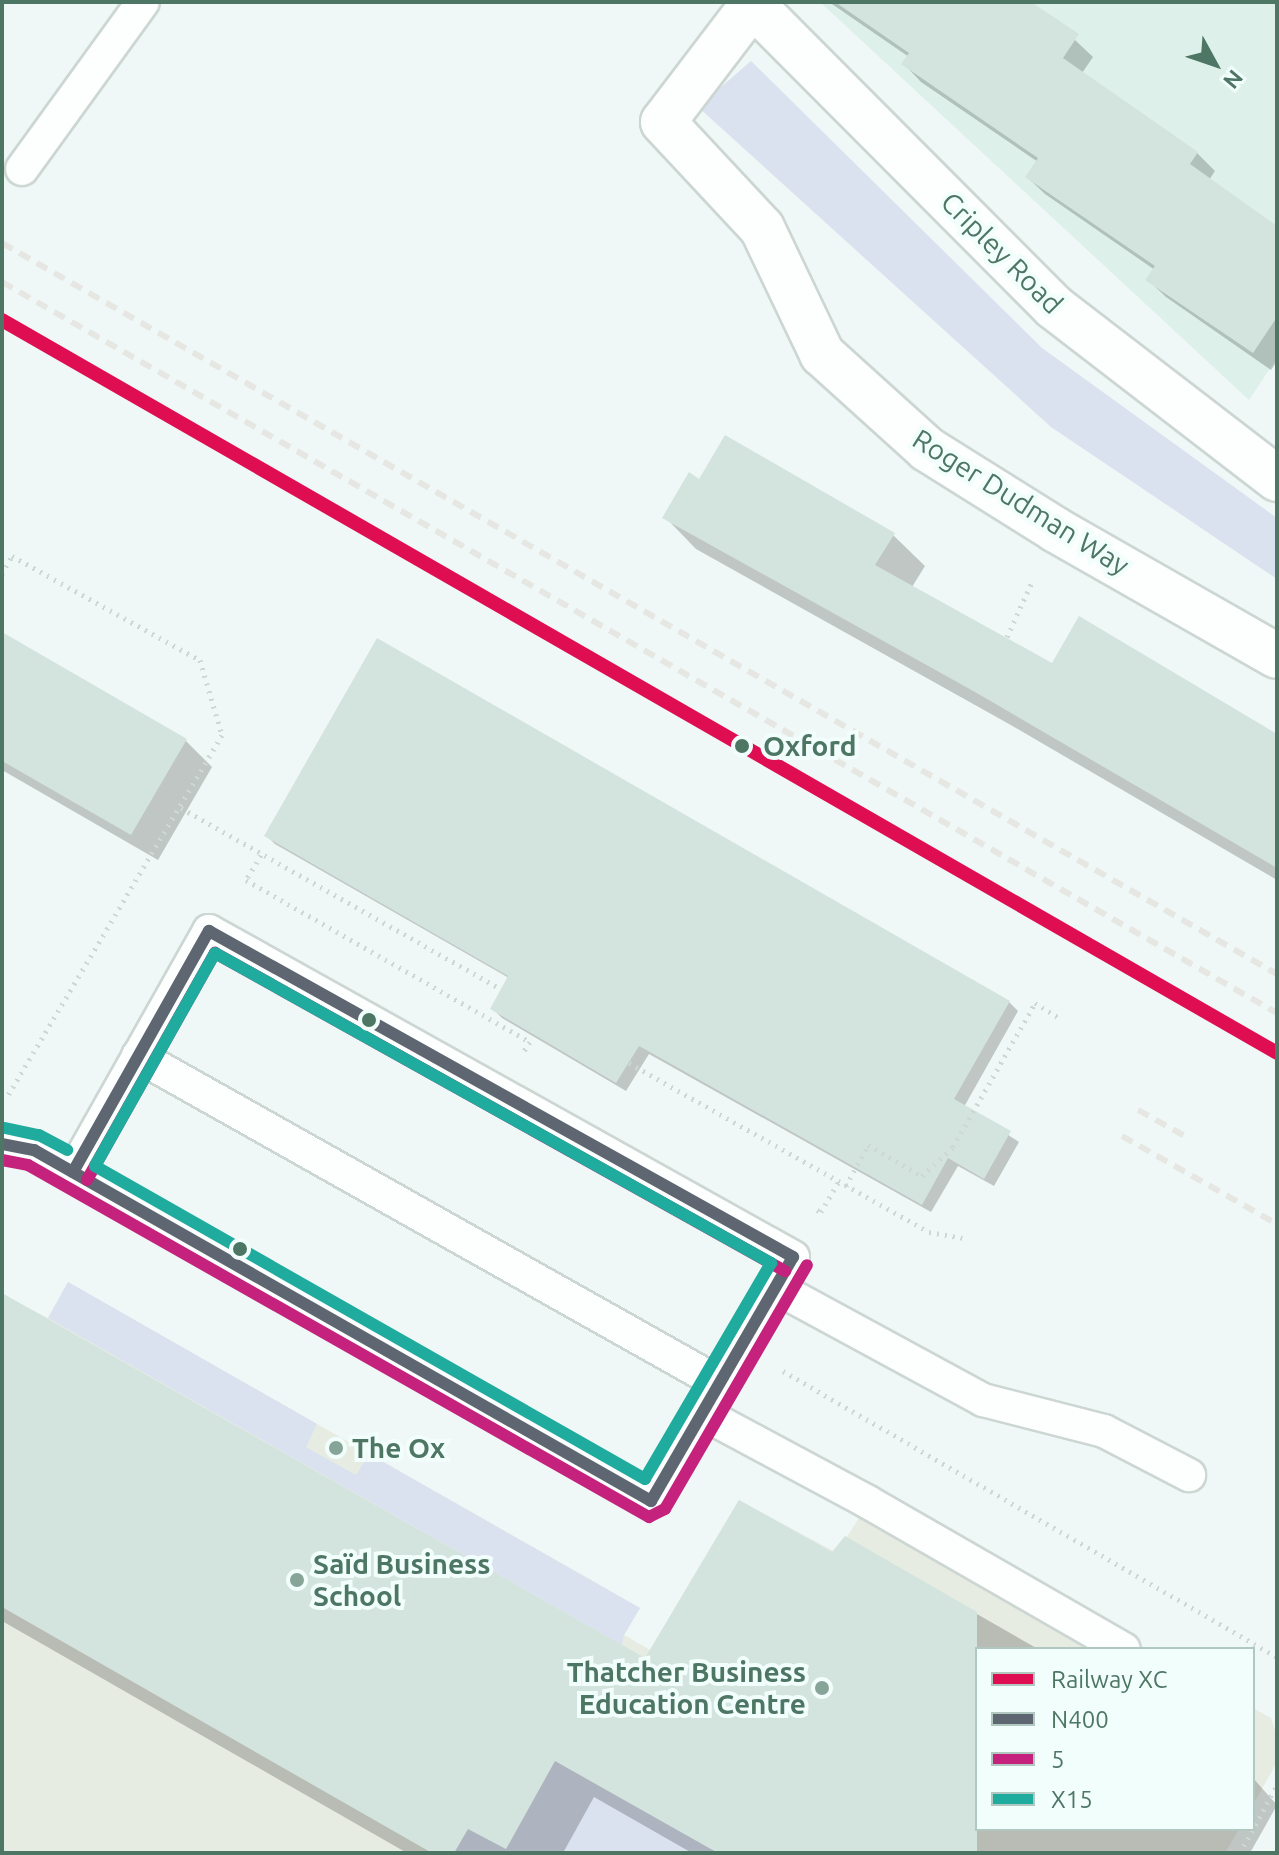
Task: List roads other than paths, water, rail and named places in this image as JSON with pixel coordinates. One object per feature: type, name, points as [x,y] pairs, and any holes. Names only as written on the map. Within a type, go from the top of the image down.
[{"type":"street","name":"Cripley Road","points":[[752,3],[1054,307],[1271,463]]},
{"type":"street","name":"Roger Dudman Way","points":[[752,3],[663,122],[762,228],[822,354],[927,449],[1056,530],[1277,656]]},
{"type":"lane","points":[[22,169],[143,2]]},
{"type":"lane","points":[[2,1144],[34,1150],[651,1501],[793,1257],[209,931],[73,1172]]},
{"type":"lane","points":[[138,1056],[719,1383]]},
{"type":"lane","points":[[775,1287],[983,1400],[1104,1431],[1189,1475]]},
{"type":"lane","points":[[702,1413],[881,1509],[1121,1647]]},
{"type":"railway","points":[[2,243],[1277,974]]},
{"type":"railway","points":[[2,282],[1277,1013]]},
{"type":"railway","points":[[1138,1110],[1190,1139]]},
{"type":"railway","points":[[1122,1136],[1277,1224]]},
{"type":"rail line","name":"XC","points":[[2,320],[1277,1053]]},
{"type":"place","name":"Oxford","points":[[742,746]]},
{"type":"place","name":"The Ox","points":[[336,1448]]},
{"type":"place","name":"Saïd Business School","points":[[297,1580]]},
{"type":"place","name":"Thatcher Business Education Centre","points":[[822,1688]]}]
